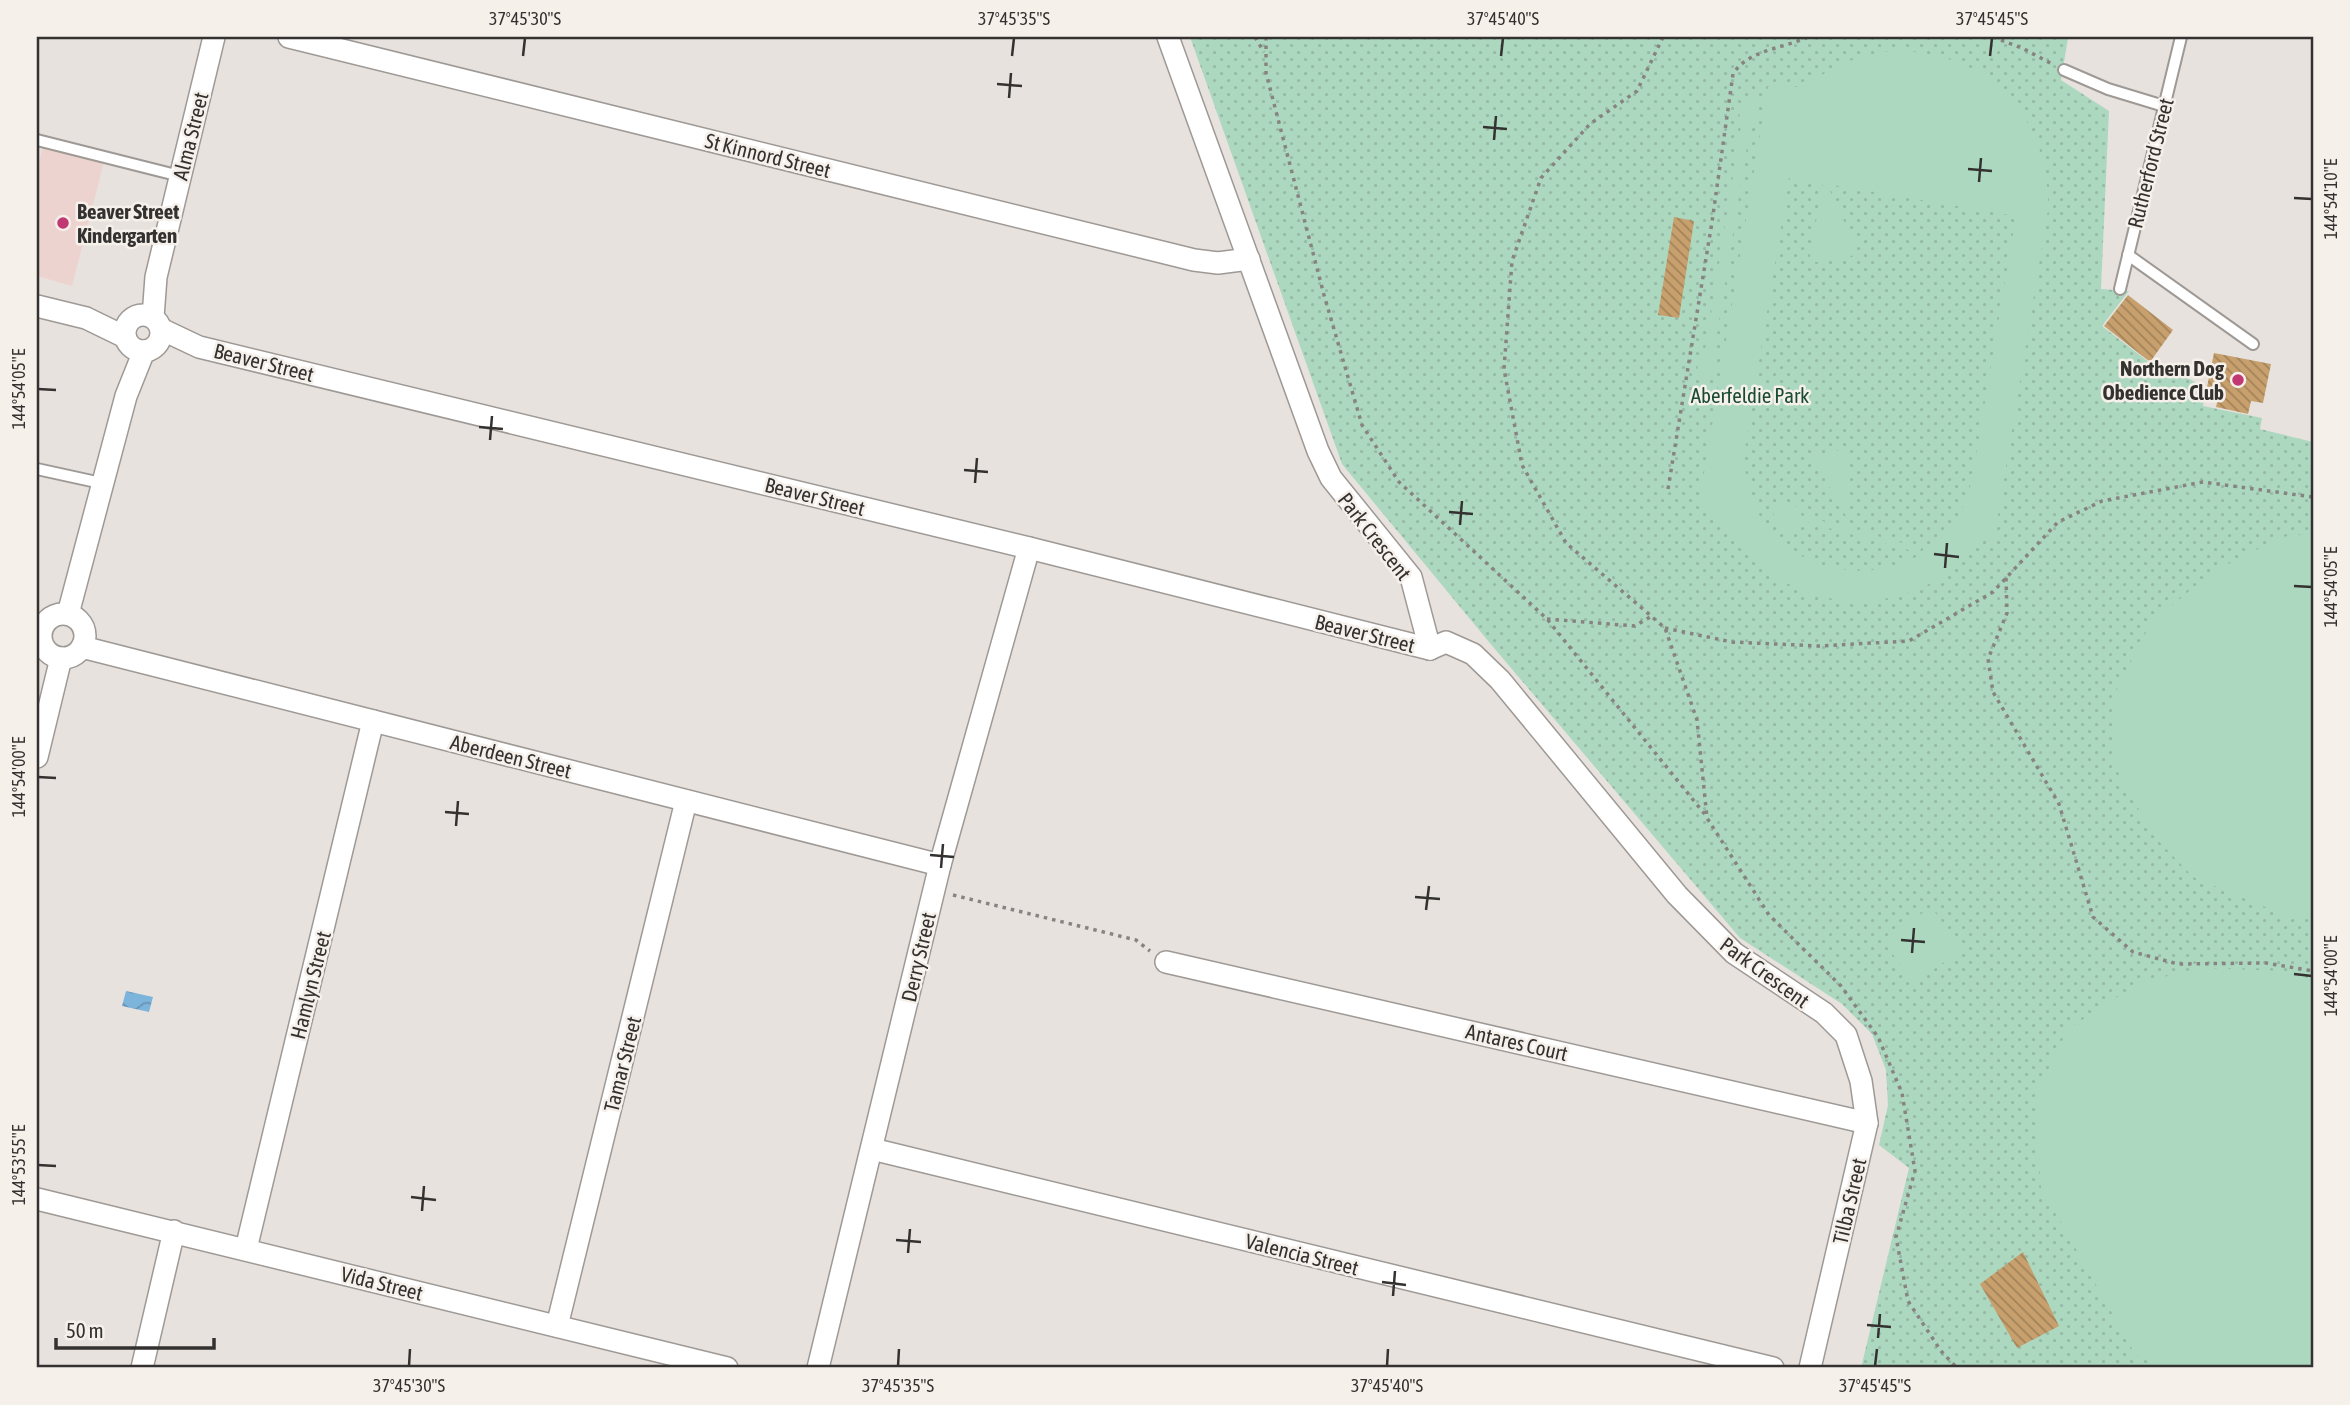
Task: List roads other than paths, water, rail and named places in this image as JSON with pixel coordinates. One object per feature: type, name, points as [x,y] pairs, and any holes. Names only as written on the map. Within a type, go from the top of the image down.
[{"type":"street","name":"Alma Street","points":[[68,614],[126,396],[214,37]]},
{"type":"street","name":"St Kinnord Street","points":[[289,37],[1194,260],[1218,262],[1249,259]]},
{"type":"street","name":"Park Crescent","points":[[1168,37],[1318,451],[1331,478],[1411,577],[1430,649],[1446,642],[1473,654],[1500,680],[1703,924],[1734,953],[1824,1013],[1846,1035]]},
{"type":"street","name":"Beaver Street","points":[[37,306],[1029,548],[1430,649]]},
{"type":"street","name":"Derry Street","points":[[818,1368],[940,865],[1029,548]]},
{"type":"street","points":[[68,614],[77,619],[83,627],[85,637],[82,647],[73,656],[61,658],[47,651],[39,635],[50,619],[68,614]]},
{"type":"street","name":"Aberdeen Street","points":[[82,647],[940,865]]},
{"type":"street","points":[[37,757],[61,658]]},
{"type":"street","name":"Hamlyn Street","points":[[246,1249],[373,721]]},
{"type":"street","name":"Tamar Street","points":[[558,1326],[686,801]]},
{"type":"street","name":"Antares Court","points":[[1166,962],[1867,1123]]},
{"type":"street","name":"Tilba Street","points":[[1810,1368],[1867,1123],[1861,1082],[1846,1035]]},
{"type":"street","name":"Valencia Street","points":[[872,1149],[1773,1368]]},
{"type":"street","name":"Vida Street","points":[[37,1199],[558,1326],[699,1365],[727,1368]]},
{"type":"street","points":[[142,1368],[174,1231]]},
{"type":"lane","name":"Rutherford Street","points":[[2120,289],[2181,37]]},
{"type":"lane","points":[[2064,70],[2108,89],[2164,106]]},
{"type":"lane","points":[[37,140],[180,176]]},
{"type":"lane","points":[[2128,255],[2253,344]]},
{"type":"lane","points":[[37,469],[101,483]]},
{"type":"water","points":[[126,991],[153,997],[149,1012],[122,1006]]},
{"type":"place","name":"Beaver Street Kindergarten","points":[[63,223]]},
{"type":"place","name":"Northern Dog Obedience Club","points":[[2238,380]]},
{"type":"park label","name":"Aberfeldie Park","points":[[1750,395]]}]
